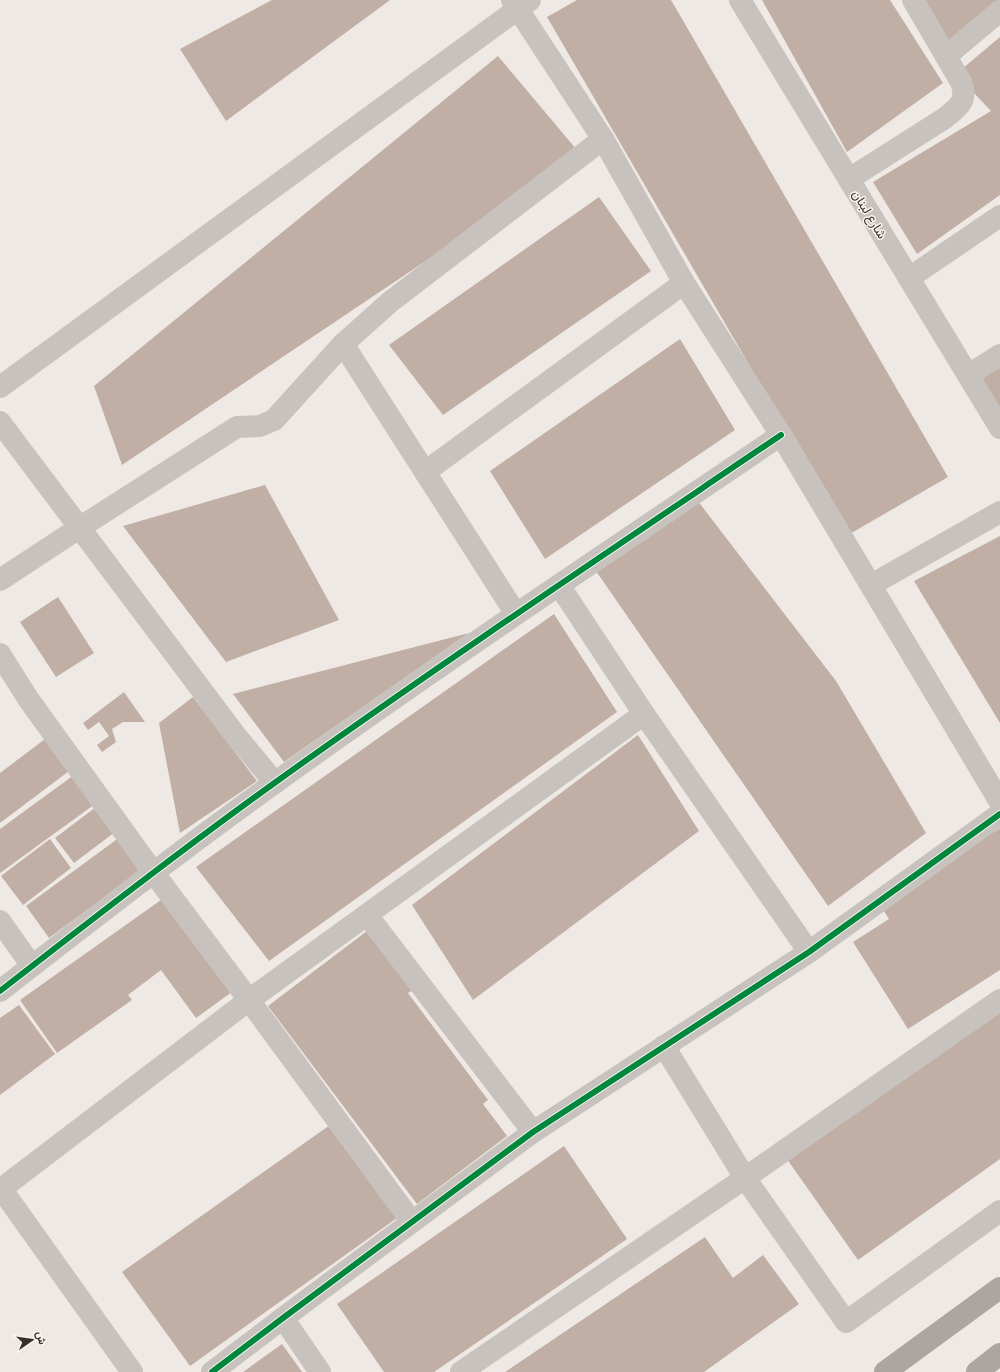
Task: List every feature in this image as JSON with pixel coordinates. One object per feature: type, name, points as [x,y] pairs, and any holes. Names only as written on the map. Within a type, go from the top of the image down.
[{"type":"main road","points":[[885,1372],[1000,1288]]},
{"type":"main road","points":[[977,1372],[1000,1354]]},
{"type":"street","name":"شارع لبنان","points":[[740,0],[1000,428]]},
{"type":"street","points":[[849,179],[945,118],[958,108],[963,100],[964,91],[961,82],[913,0]]},
{"type":"street","points":[[3,380],[520,3],[603,139],[684,283],[781,435],[1000,802]]},
{"type":"street","points":[[946,56],[1000,11]]},
{"type":"street","points":[[0,580],[237,427],[260,426],[274,420],[343,344],[390,302],[603,139]]},
{"type":"street","points":[[909,278],[1000,216]]},
{"type":"street","points":[[425,472],[684,283]]},
{"type":"street","points":[[343,344],[516,614]]},
{"type":"street","points":[[968,375],[1000,354]]},
{"type":"street","points":[[0,422],[237,737],[275,783]]},
{"type":"street","points":[[0,991],[153,872],[275,783],[516,614],[781,435]]},
{"type":"street","points":[[871,585],[1000,512]]},
{"type":"street","points":[[559,585],[644,714],[809,952]]},
{"type":"street","points":[[0,654],[29,700],[153,872],[412,1222]]},
{"type":"street","points":[[132,1372],[1,1188],[249,1000],[644,714]]},
{"type":"street","points":[[212,1372],[533,1132],[809,952],[1000,814]]},
{"type":"street","points":[[367,915],[533,1132]]},
{"type":"street","points":[[0,921],[32,966]]},
{"type":"street","points":[[461,1372],[745,1178],[1000,1000]]},
{"type":"street","points":[[664,1046],[745,1178],[846,1322],[1000,1211]]},
{"type":"street","points":[[283,1318],[320,1372]]},
{"type":"building","points":[[272,0],[390,0],[226,121],[180,49]]},
{"type":"building","points":[[577,0],[671,0],[948,477],[848,535],[547,17]]},
{"type":"building","points":[[762,0],[890,0],[943,83],[847,152]]},
{"type":"building","points":[[920,0],[1000,0],[1000,3],[945,46]]},
{"type":"building","points":[[1000,37],[1000,195],[917,254],[873,182],[991,111],[956,74]]},
{"type":"building","points":[[498,56],[582,156],[122,465],[94,386]]},
{"type":"building","points":[[599,197],[651,271],[443,415],[389,345]]},
{"type":"building","points":[[680,339],[735,430],[545,559],[490,471]]},
{"type":"building","points":[[1000,366],[1000,409],[980,378]]},
{"type":"building","points":[[265,485],[339,620],[226,662],[123,526]]},
{"type":"building","points":[[697,500],[836,681],[926,833],[828,906],[596,571]]},
{"type":"building","points":[[1000,536],[1000,723],[914,581]]},
{"type":"building","points":[[58,597],[94,653],[56,677],[20,622]]},
{"type":"building","points":[[554,614],[617,712],[269,961],[196,867]]},
{"type":"building","points":[[469,633],[284,762],[233,694]]},
{"type":"building","points":[[124,692],[145,722],[123,722],[112,729],[116,742],[102,752],[97,745],[109,736],[99,722],[88,730],[83,723]]},
{"type":"building","points":[[193,697],[257,781],[180,833],[159,723]]},
{"type":"building","points":[[638,735],[699,831],[473,1000],[412,905]]},
{"type":"building","points":[[49,736],[73,768],[0,823],[0,773]]},
{"type":"building","points":[[74,775],[95,804],[0,873],[0,829]]},
{"type":"building","points":[[100,804],[119,829],[74,863],[55,838]]},
{"type":"building","points":[[1000,828],[1000,970],[908,1029],[853,942],[889,919],[880,905]]},
{"type":"building","points":[[120,837],[143,869],[49,938],[26,906]]},
{"type":"building","points":[[50,839],[71,868],[23,905],[1,876]]},
{"type":"building","points":[[168,895],[236,989],[196,1018],[161,970],[128,995],[132,1000],[57,1053],[20,1000]]},
{"type":"building","points":[[371,928],[416,988],[408,993],[488,1100],[483,1104],[507,1136],[417,1204],[268,1006]]},
{"type":"building","points":[[1000,1000],[1000,1159],[858,1260],[782,1152]]},
{"type":"building","points":[[19,1005],[55,1054],[0,1095],[0,1018]]},
{"type":"building","points":[[330,1125],[397,1218],[190,1366],[122,1272]]},
{"type":"building","points":[[564,1146],[627,1239],[434,1372],[384,1372],[337,1304]]},
{"type":"building","points":[[705,1237],[733,1278],[763,1255],[799,1304],[704,1372],[505,1372]]},
{"type":"building","points":[[282,1344],[302,1372],[243,1372]]},
{"type":"cycle path","points":[[0,991],[101,912],[336,739],[781,435]]},
{"type":"cycle path","points":[[212,1372],[533,1132],[809,952],[1000,814]]}]
